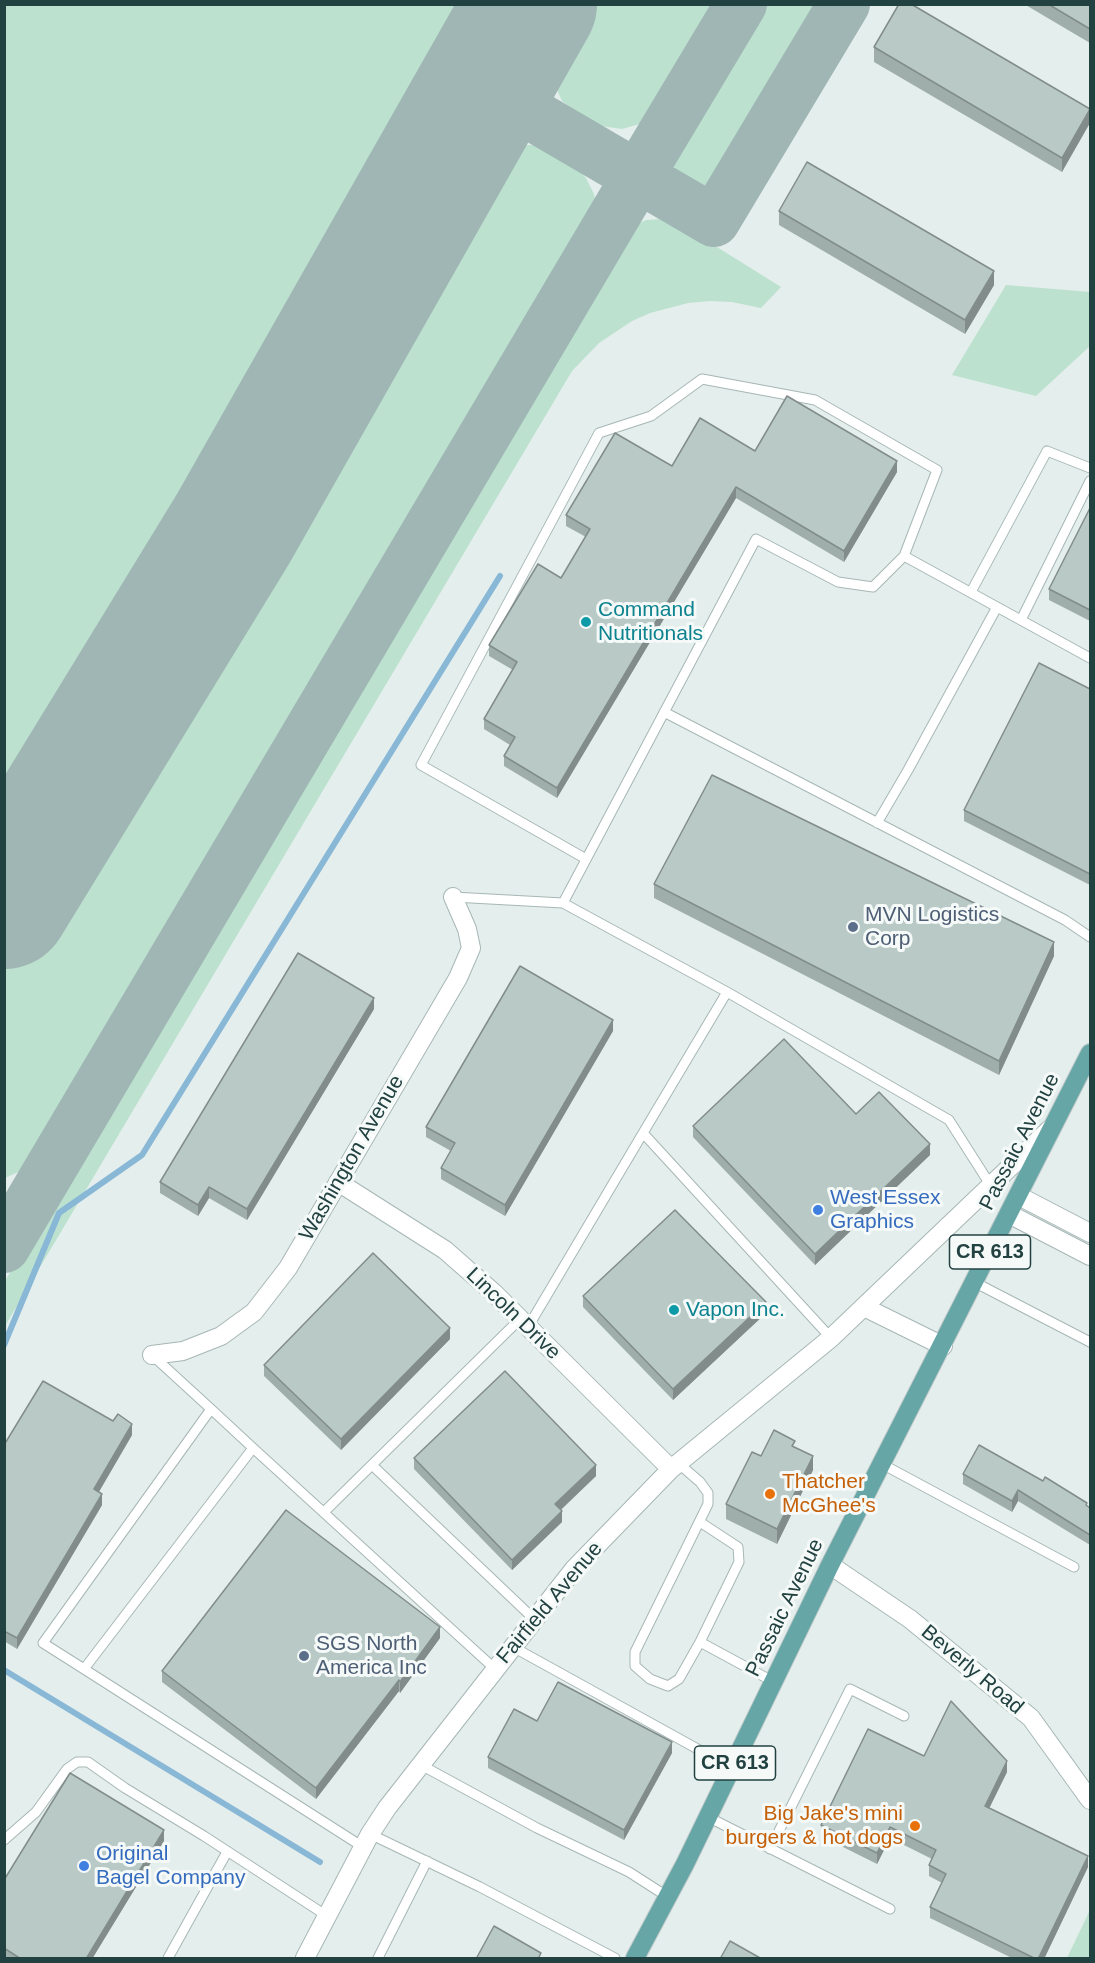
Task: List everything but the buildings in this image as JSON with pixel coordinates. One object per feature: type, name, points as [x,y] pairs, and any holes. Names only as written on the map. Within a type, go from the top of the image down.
[{"type":"main road","name":"Passaic Avenue","points":[[635,1959],[708,1817],[830,1565],[1090,1056]]},
{"type":"street","name":"Washington Avenue","points":[[152,1355],[183,1351],[221,1336],[254,1312],[288,1268],[458,978],[471,948],[467,929],[453,897]]},
{"type":"street","name":"Fairfield Avenue","points":[[305,1959],[367,1841],[387,1808],[574,1569],[674,1466],[831,1338],[1054,1126]]},
{"type":"street","name":"Lincoln Drive","points":[[338,1182],[445,1250],[494,1293],[674,1466]]},
{"type":"street","points":[[1019,1196],[1090,1233]]},
{"type":"street","points":[[1009,1214],[1090,1256]]},
{"type":"street","points":[[864,1307],[943,1346]]},
{"type":"street","name":"Beverly Road","points":[[830,1565],[910,1619],[1031,1718],[1090,1800]]},
{"type":"lane","points":[[563,903],[586,860],[664,712],[756,539],[838,582],[873,586],[904,556],[937,470],[815,400],[702,379],[651,416],[599,433],[421,765],[586,860]]},
{"type":"lane","points":[[970,592],[1047,451],[1090,468]]},
{"type":"lane","points":[[1020,620],[1090,481]]},
{"type":"lane","points":[[904,556],[1090,658]]},
{"type":"lane","points":[[877,823],[997,607]]},
{"type":"lane","points":[[664,712],[1054,915],[1090,937]]},
{"type":"lane","points":[[453,897],[563,903],[727,992],[949,1120],[991,1186]]},
{"type":"lane","points":[[324,1512],[524,1323],[643,1133],[727,992]]},
{"type":"lane","points":[[643,1133],[831,1338]]},
{"type":"lane","points":[[974,1282],[1090,1342]]},
{"type":"lane","points":[[152,1355],[495,1669]]},
{"type":"lane","points":[[211,1409],[43,1643],[367,1841],[427,1861],[615,1959]]},
{"type":"lane","points":[[84,1669],[253,1448]]},
{"type":"lane","points":[[882,1464],[1074,1568]]},
{"type":"lane","points":[[372,1465],[534,1619]]},
{"type":"lane","points":[[674,1466],[700,1482],[708,1493],[708,1504],[635,1652],[634,1666],[650,1679],[668,1686],[679,1679],[700,1642],[739,1562],[738,1547],[700,1522]]},
{"type":"lane","points":[[700,1642],[774,1682]]},
{"type":"lane","points":[[513,1647],[732,1768]]},
{"type":"lane","points":[[770,1849],[850,1689],[904,1716]]},
{"type":"lane","points":[[4,1840],[36,1812],[67,1768],[77,1762],[88,1762],[125,1788],[327,1916]]},
{"type":"lane","points":[[421,1765],[537,1828],[629,1872],[668,1897]]},
{"type":"lane","points":[[708,1817],[890,1909]]},
{"type":"lane","points":[[168,1959],[228,1852]]},
{"type":"lane","points":[[378,1959],[427,1861]]},
{"type":"green space","points":[[572,4],[717,5],[666,90],[643,123],[622,129],[601,126],[581,116],[562,101],[554,83],[549,49],[555,33]]},
{"type":"green space","points":[[4,5],[486,5],[5,819]]},
{"type":"green space","points":[[761,5],[823,5],[722,178],[705,188],[689,187],[678,176],[671,159],[681,138]]},
{"type":"green space","points":[[514,145],[534,145],[554,151],[572,163],[586,178],[594,194],[597,210],[47,1140],[25,1169],[5,1178],[5,965],[477,169],[494,153]]},
{"type":"green space","points":[[664,219],[688,229],[781,287],[761,308],[732,302],[710,301],[688,303],[650,313],[632,321],[599,343],[572,371],[5,1326],[5,1281],[611,257],[629,228],[646,220]]},
{"type":"green space","points":[[1006,285],[1090,292],[1090,346],[1036,396],[952,375]]},
{"type":"green space","points":[[1090,1910],[1090,1958],[1067,1958]]},
{"type":"waterway","points":[[4,1345],[59,1213],[142,1155],[500,576]]},
{"type":"waterway","points":[[4,1670],[320,1862]]},
{"type":"taxiway","points":[[4,1247],[741,4]]},
{"type":"taxiway","points":[[483,86],[714,221],[844,4]]},
{"type":"runway","points":[[4,903],[233,529],[531,4]]},
{"type":"place","name":"Command Nutritionals","points":[[586,622]]},
{"type":"place","name":"MVN Logistics Corp","points":[[853,927]]},
{"type":"place","name":"West Essex Graphics","points":[[818,1210]]},
{"type":"place","name":"Vapon Inc.","points":[[674,1310]]},
{"type":"place","name":"Thatcher McGhee's","points":[[770,1494]]},
{"type":"place","name":"SGS North America Inc","points":[[304,1656]]},
{"type":"place","name":"Big Jake's mini burgers & hot dogs","points":[[915,1826]]},
{"type":"place","name":"Original Bagel Company","points":[[84,1866]]}]
